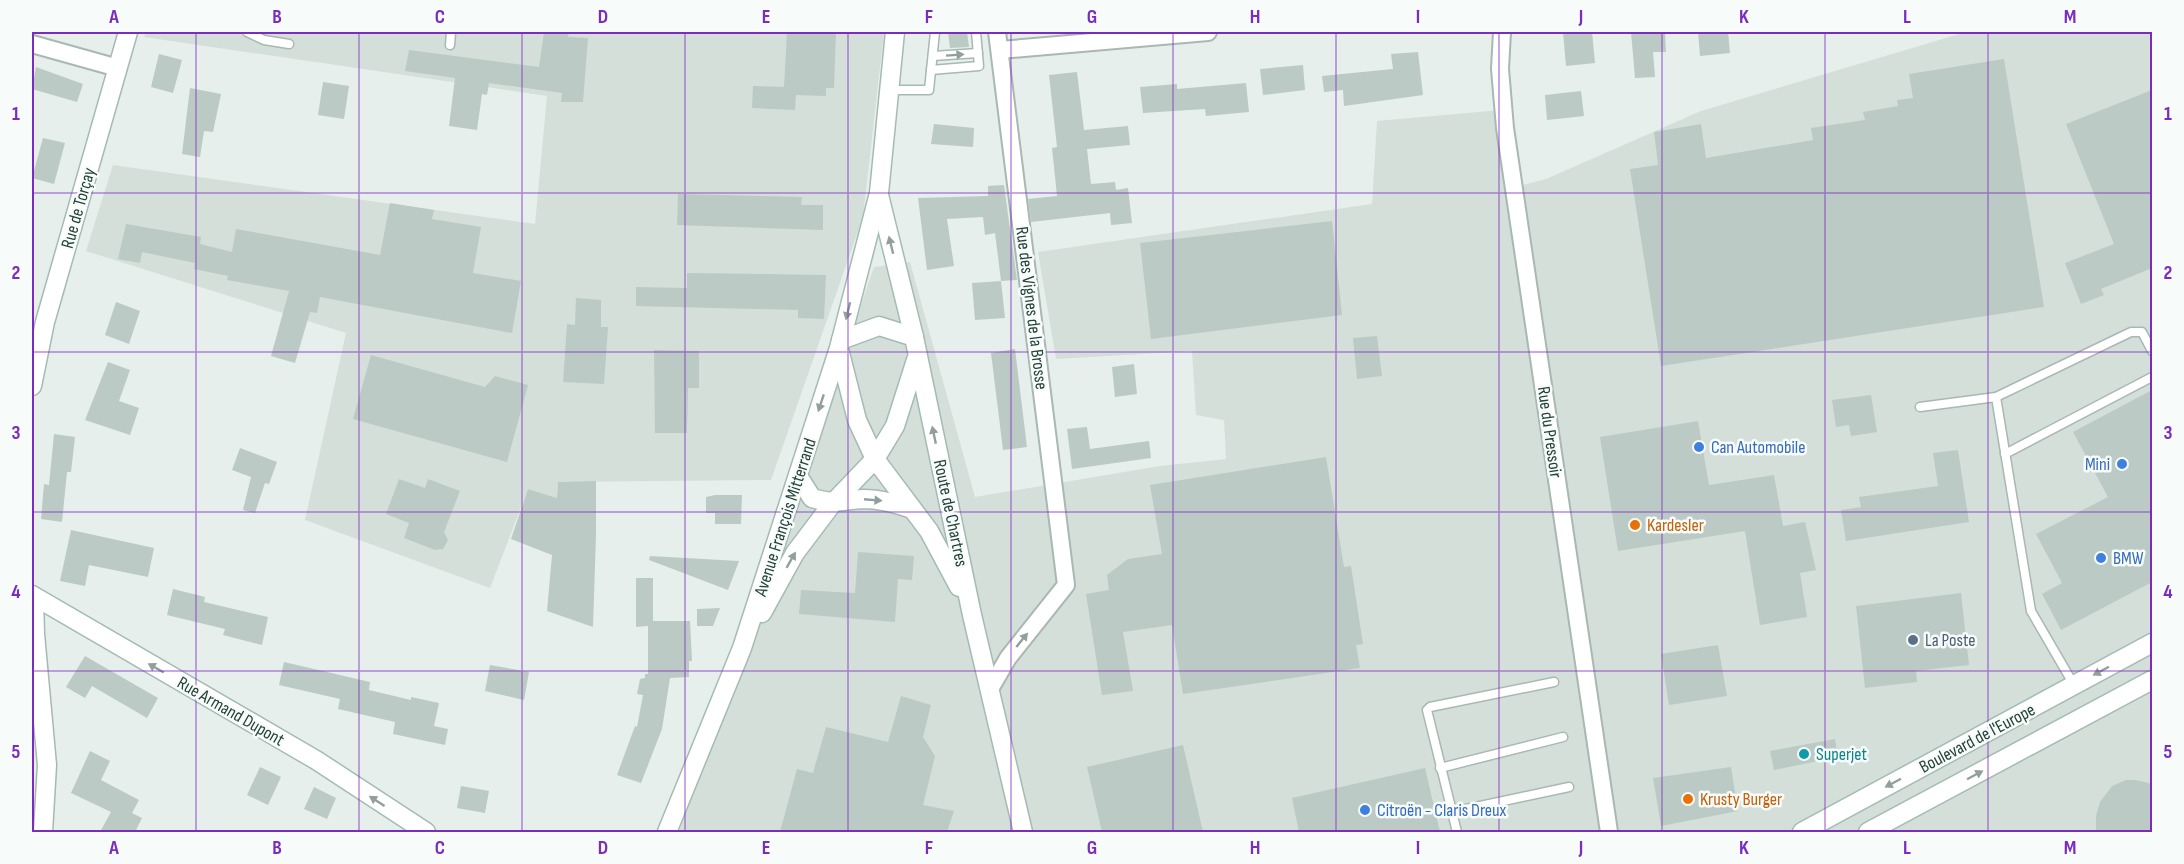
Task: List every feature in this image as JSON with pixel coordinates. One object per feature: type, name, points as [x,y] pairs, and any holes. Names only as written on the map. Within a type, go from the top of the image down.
[{"type":"main road","name":"Rue de Torçay","points":[[32,386],[45,322],[128,32]]},
{"type":"main road","points":[[879,193],[895,32]]},
{"type":"main road","name":"Avenue François Mitterrand","points":[[667,832],[742,648],[840,344],[879,193]]},
{"type":"main road","name":"Route de Chartres","points":[[879,193],[916,346],[972,615],[1023,832]]},
{"type":"main road","points":[[742,648],[795,553],[832,504],[875,459],[896,426],[916,346],[879,326],[840,344],[857,420],[875,459],[940,550],[972,615]]},
{"type":"main road","points":[[798,476],[812,498],[832,504],[864,499],[889,502],[912,509]]},
{"type":"main road","points":[[33,596],[47,765],[43,832]]},
{"type":"main road","name":"Rue Armand Dupont","points":[[33,596],[316,760],[426,832]]},
{"type":"main road","name":"Boulevard de l'Europe","points":[[1802,832],[2152,643]]},
{"type":"main road","name":"Boulevard de l'Europe","points":[[1868,832],[2152,680]]},
{"type":"street","name":"Rue des Vignes de la Brosse","points":[[990,689],[1008,658],[1066,585],[997,32]]},
{"type":"street","points":[[1000,50],[1208,32]]},
{"type":"street","name":"Rue du Pressoir","points":[[1502,32],[1500,69],[1505,128],[1609,832]]},
{"type":"street","points":[[32,44],[118,68]]},
{"type":"lane","points":[[247,32],[264,40],[289,44]]},
{"type":"lane","points":[[450,45],[451,32]]},
{"type":"lane","points":[[889,90],[929,90],[935,32]]},
{"type":"lane","points":[[931,70],[979,66],[976,32]]},
{"type":"lane","points":[[933,56],[978,53]]},
{"type":"lane","points":[[1920,407],[1996,397],[2132,332],[2142,332],[2152,351]]},
{"type":"lane","points":[[2005,454],[2152,377]]},
{"type":"lane","points":[[1996,397],[2031,611],[2074,685]]},
{"type":"lane","points":[[1457,832],[1427,714],[1430,707],[1554,682]]},
{"type":"lane","points":[[1440,768],[1563,737]]},
{"type":"lane","points":[[1452,812],[1569,788]]},
{"type":"shaded area","points":[[146,32],[884,32],[863,217],[771,480],[558,482],[557,498],[528,489],[490,588],[305,520],[346,333],[86,251],[113,165],[535,224],[547,96],[144,37]]},
{"type":"shaded area","points":[[1966,32],[2152,32],[2152,832],[679,832],[874,267],[910,262],[975,497],[1160,466],[1226,459],[1224,420],[1196,415],[1192,351],[1056,359],[1038,252],[1372,204],[1377,121],[1512,109],[1523,185],[1546,179],[1701,111]]},
{"type":"building","points":[[544,32],[569,32],[568,37],[588,38],[583,102],[561,102],[562,93],[489,83],[487,95],[482,94],[477,130],[449,126],[455,78],[405,71],[409,50],[539,67]]},
{"type":"building","points":[[787,32],[836,32],[834,88],[826,88],[826,96],[796,95],[795,110],[752,108],[753,86],[784,87]]},
{"type":"building","points":[[948,32],[967,32],[969,47],[950,48]]},
{"type":"building","points":[[1563,32],[1592,32],[1595,63],[1566,66]]},
{"type":"building","points":[[1631,32],[1665,32],[1666,52],[1653,52],[1655,77],[1635,78]]},
{"type":"building","points":[[1698,32],[1728,32],[1730,53],[1700,56]]},
{"type":"building","points":[[1418,52],[1423,95],[1344,106],[1343,90],[1324,92],[1322,76],[1393,69],[1391,54]]},
{"type":"building","points":[[159,54],[182,60],[173,93],[151,87]]},
{"type":"building","points":[[2004,59],[2044,307],[1661,366],[1630,169],[1658,165],[1654,132],[1701,124],[1706,158],[1813,140],[1811,128],[1865,120],[1863,112],[1898,106],[1897,100],[1913,98],[1909,74]]},
{"type":"building","points":[[1303,65],[1305,90],[1263,95],[1260,69]]},
{"type":"building","points":[[36,67],[83,84],[77,102],[32,89]]},
{"type":"building","points":[[1077,72],[1084,130],[1128,126],[1130,145],[1087,149],[1091,184],[1115,182],[1116,190],[1128,188],[1132,223],[1111,225],[1110,213],[1031,222],[1028,199],[1057,196],[1052,148],[1057,147],[1049,75]]},
{"type":"building","points":[[323,82],[349,86],[344,119],[318,115]]},
{"type":"building","points":[[1246,83],[1249,112],[1206,116],[1205,109],[1143,113],[1140,87],[1177,84],[1177,89]]},
{"type":"building","points":[[190,88],[221,94],[213,132],[204,131],[200,157],[182,154]]},
{"type":"building","points":[[2152,90],[2152,268],[2101,289],[2104,295],[2081,304],[2065,263],[2114,244],[2066,124]]},
{"type":"building","points":[[1581,91],[1584,116],[1547,120],[1545,95]]},
{"type":"building","points":[[934,124],[974,128],[973,147],[931,144]]},
{"type":"building","points":[[43,138],[65,143],[54,184],[32,178]]},
{"type":"building","points":[[1004,185],[1017,280],[1001,281],[995,233],[985,235],[983,217],[947,219],[954,266],[927,270],[918,198],[988,196],[988,186]]},
{"type":"building","points":[[678,194],[802,197],[801,205],[823,205],[823,230],[677,225]]},
{"type":"building","points":[[390,203],[434,210],[432,219],[481,227],[473,273],[521,281],[512,333],[320,297],[317,313],[310,312],[295,363],[271,356],[289,291],[227,280],[228,276],[194,269],[195,263],[142,252],[140,263],[118,259],[126,224],[201,237],[200,244],[232,252],[236,229],[380,255]]},
{"type":"building","points":[[1332,221],[1342,315],[1151,339],[1140,243]]},
{"type":"building","points":[[687,273],[826,275],[824,319],[798,318],[798,310],[636,306],[636,287],[687,288]]},
{"type":"building","points":[[1001,281],[1005,318],[975,320],[972,283]]},
{"type":"building","points":[[576,298],[601,300],[601,327],[608,327],[604,384],[563,382],[567,324],[575,325]]},
{"type":"building","points":[[116,302],[140,311],[129,344],[105,335]]},
{"type":"building","points":[[1377,336],[1382,376],[1357,379],[1353,338]]},
{"type":"building","points":[[1015,349],[1027,447],[1003,450],[991,353]]},
{"type":"building","points":[[654,350],[699,351],[699,388],[688,388],[687,433],[655,433]]},
{"type":"building","points":[[371,355],[485,387],[495,376],[528,385],[507,462],[353,419]]},
{"type":"building","points":[[108,362],[130,370],[119,401],[139,408],[130,435],[85,420]]},
{"type":"building","points":[[1134,364],[1137,394],[1115,397],[1112,367]]},
{"type":"building","name":"BMW","points":[[2152,390],[2152,582],[2061,630],[2042,594],[2062,583],[2036,534],[2108,497],[2073,432]]},
{"type":"building","points":[[1871,395],[1877,432],[1851,436],[1849,425],[1836,427],[1832,400]]},
{"type":"building","points":[[1698,421],[1709,485],[1774,475],[1783,526],[1805,522],[1816,570],[1800,573],[1807,617],[1760,625],[1745,531],[1618,551],[1600,437]]},
{"type":"building","points":[[1087,427],[1090,449],[1149,441],[1151,458],[1072,469],[1067,429]]},
{"type":"building","points":[[54,434],[75,437],[71,472],[67,472],[62,522],[41,519],[44,484],[49,485]]},
{"type":"building","points":[[240,448],[277,462],[269,484],[265,483],[255,513],[243,510],[251,477],[232,470]]},
{"type":"building","points":[[1958,450],[1969,522],[1846,541],[1841,510],[1861,507],[1859,497],[1938,486],[1933,453]]},
{"type":"building","points":[[1326,457],[1344,567],[1351,566],[1363,644],[1356,645],[1360,668],[1183,694],[1172,625],[1123,632],[1133,691],[1102,695],[1086,594],[1109,590],[1107,575],[1128,559],[1162,554],[1150,485]]},
{"type":"building","points":[[399,479],[425,488],[428,479],[460,491],[444,532],[448,540],[443,549],[435,550],[404,538],[409,523],[386,514]]},
{"type":"building","points":[[596,481],[593,627],[547,611],[552,555],[511,539],[528,489],[557,498],[558,482]]},
{"type":"building","points":[[742,495],[741,524],[715,524],[715,513],[706,513],[706,497]]},
{"type":"building","points":[[71,530],[154,548],[148,577],[89,565],[85,586],[60,581]]},
{"type":"building","points":[[858,552],[914,556],[912,580],[898,579],[895,622],[799,614],[801,590],[855,593]]},
{"type":"building","points":[[650,556],[739,561],[728,590],[649,560]]},
{"type":"building","points":[[636,578],[653,578],[653,621],[690,621],[692,661],[689,661],[689,677],[670,678],[662,729],[641,783],[617,775],[635,726],[637,727],[643,695],[637,694],[640,679],[645,678],[645,674],[648,674],[648,626],[636,627]]},
{"type":"building","points":[[173,589],[205,597],[204,602],[268,617],[262,645],[223,635],[225,629],[167,615]]},
{"type":"building","name":"La Poste","points":[[1961,593],[1969,665],[1916,671],[1917,682],[1865,688],[1856,606]]},
{"type":"building","points":[[720,608],[713,626],[697,626],[697,609]]},
{"type":"building","points":[[1718,645],[1727,696],[1669,705],[1661,654]]},
{"type":"building","points":[[85,656],[158,698],[147,718],[92,686],[85,698],[66,687]]},
{"type":"building","points":[[284,662],[370,682],[369,690],[411,700],[411,697],[439,703],[434,726],[448,729],[445,745],[393,734],[395,722],[338,709],[340,699],[279,685]]},
{"type":"building","points":[[490,665],[529,672],[524,700],[485,691]]},
{"type":"building","points":[[901,696],[931,705],[923,737],[935,756],[923,805],[954,811],[947,832],[780,832],[797,769],[813,773],[826,727],[888,742]]},
{"type":"building","name":"Superjet","points":[[1835,739],[1838,757],[1774,770],[1770,751]]},
{"type":"building","points":[[1183,745],[1203,832],[1102,832],[1087,767]]},
{"type":"building","points":[[90,751],[110,761],[101,780],[139,800],[132,813],[142,818],[135,832],[100,832],[111,812],[71,793]]},
{"type":"building","points":[[260,767],[281,777],[268,805],[247,795]]},
{"type":"building","points":[[1731,767],[1738,811],[1661,826],[1653,778]]},
{"type":"building","name":"Citroën - Claris Dreux","points":[[1425,768],[1440,832],[1299,832],[1292,798]]},
{"type":"building","points":[[2126,780],[2152,784],[2152,832],[2096,832],[2096,816],[2100,802],[2112,786]]},
{"type":"building","points":[[461,786],[489,791],[485,813],[457,808]]},
{"type":"building","points":[[314,787],[336,798],[327,819],[304,809]]},
{"type":"place","name":"Can Automobile","points":[[1699,447]]},
{"type":"place","name":"Mini","points":[[2122,464]]},
{"type":"place","name":"Kardesler","points":[[1635,525]]},
{"type":"place","name":"BMW","points":[[2101,558]]},
{"type":"place","name":"La Poste","points":[[1913,640]]},
{"type":"place","name":"Superjet","points":[[1804,754]]},
{"type":"place","name":"Krusty Burger","points":[[1688,799]]},
{"type":"place","name":"Citroën - Claris Dreux","points":[[1365,810]]}]
